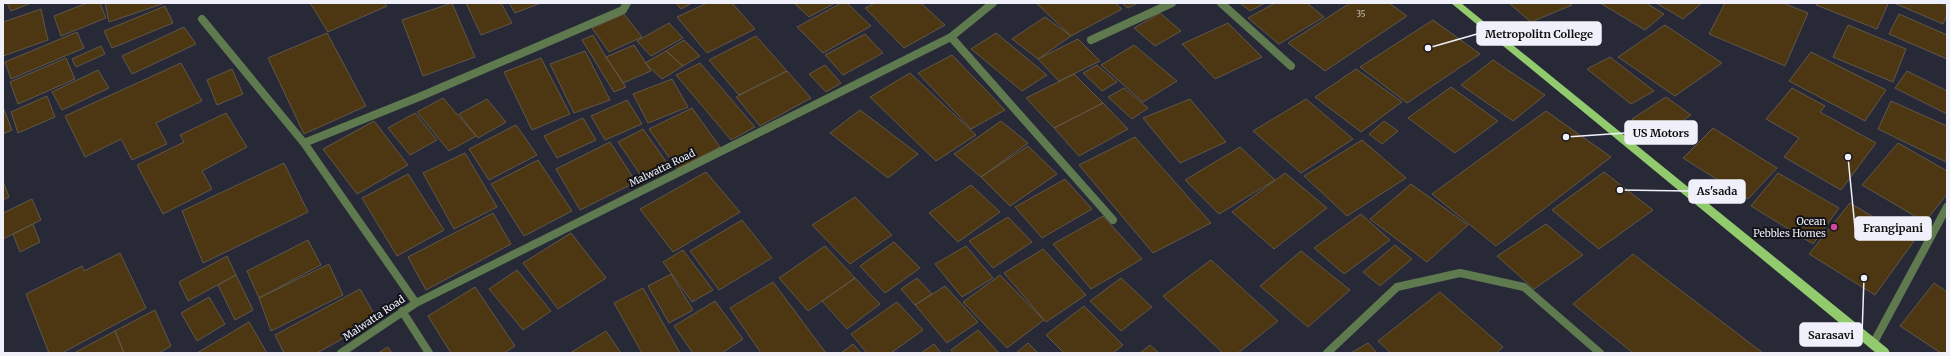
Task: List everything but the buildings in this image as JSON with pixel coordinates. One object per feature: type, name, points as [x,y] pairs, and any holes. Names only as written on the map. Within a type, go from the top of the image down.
[{"type":"main road","points":[[1455,3],[1884,353]]},
{"type":"street","points":[[304,143],[419,97],[623,10],[627,3]]},
{"type":"street","name":"Malwatta Road","points":[[341,353],[416,303],[951,36],[993,3]]},
{"type":"street","points":[[1091,40],[1172,3]]},
{"type":"street","points":[[1220,3],[1291,66]]},
{"type":"street","points":[[202,19],[304,143],[416,303]]},
{"type":"street","points":[[951,36],[1113,220]]},
{"type":"street","points":[[1873,344],[1947,207]]},
{"type":"street","points":[[1327,353],[1397,287],[1460,273],[1524,287],[1600,353]]},
{"type":"street","points":[[402,311],[430,353]]},
{"type":"place","name":"Metropolitn College","points":[[1428,48]]},
{"type":"place","name":"US Motors","points":[[1566,137]]},
{"type":"place","name":"Frangipani","points":[[1848,157]]},
{"type":"place","name":"As'sada","points":[[1620,190]]},
{"type":"place","name":"Ocean Pebbles Homes","points":[[1834,227]]},
{"type":"place","name":"Sarasavi","points":[[1864,278]]}]
